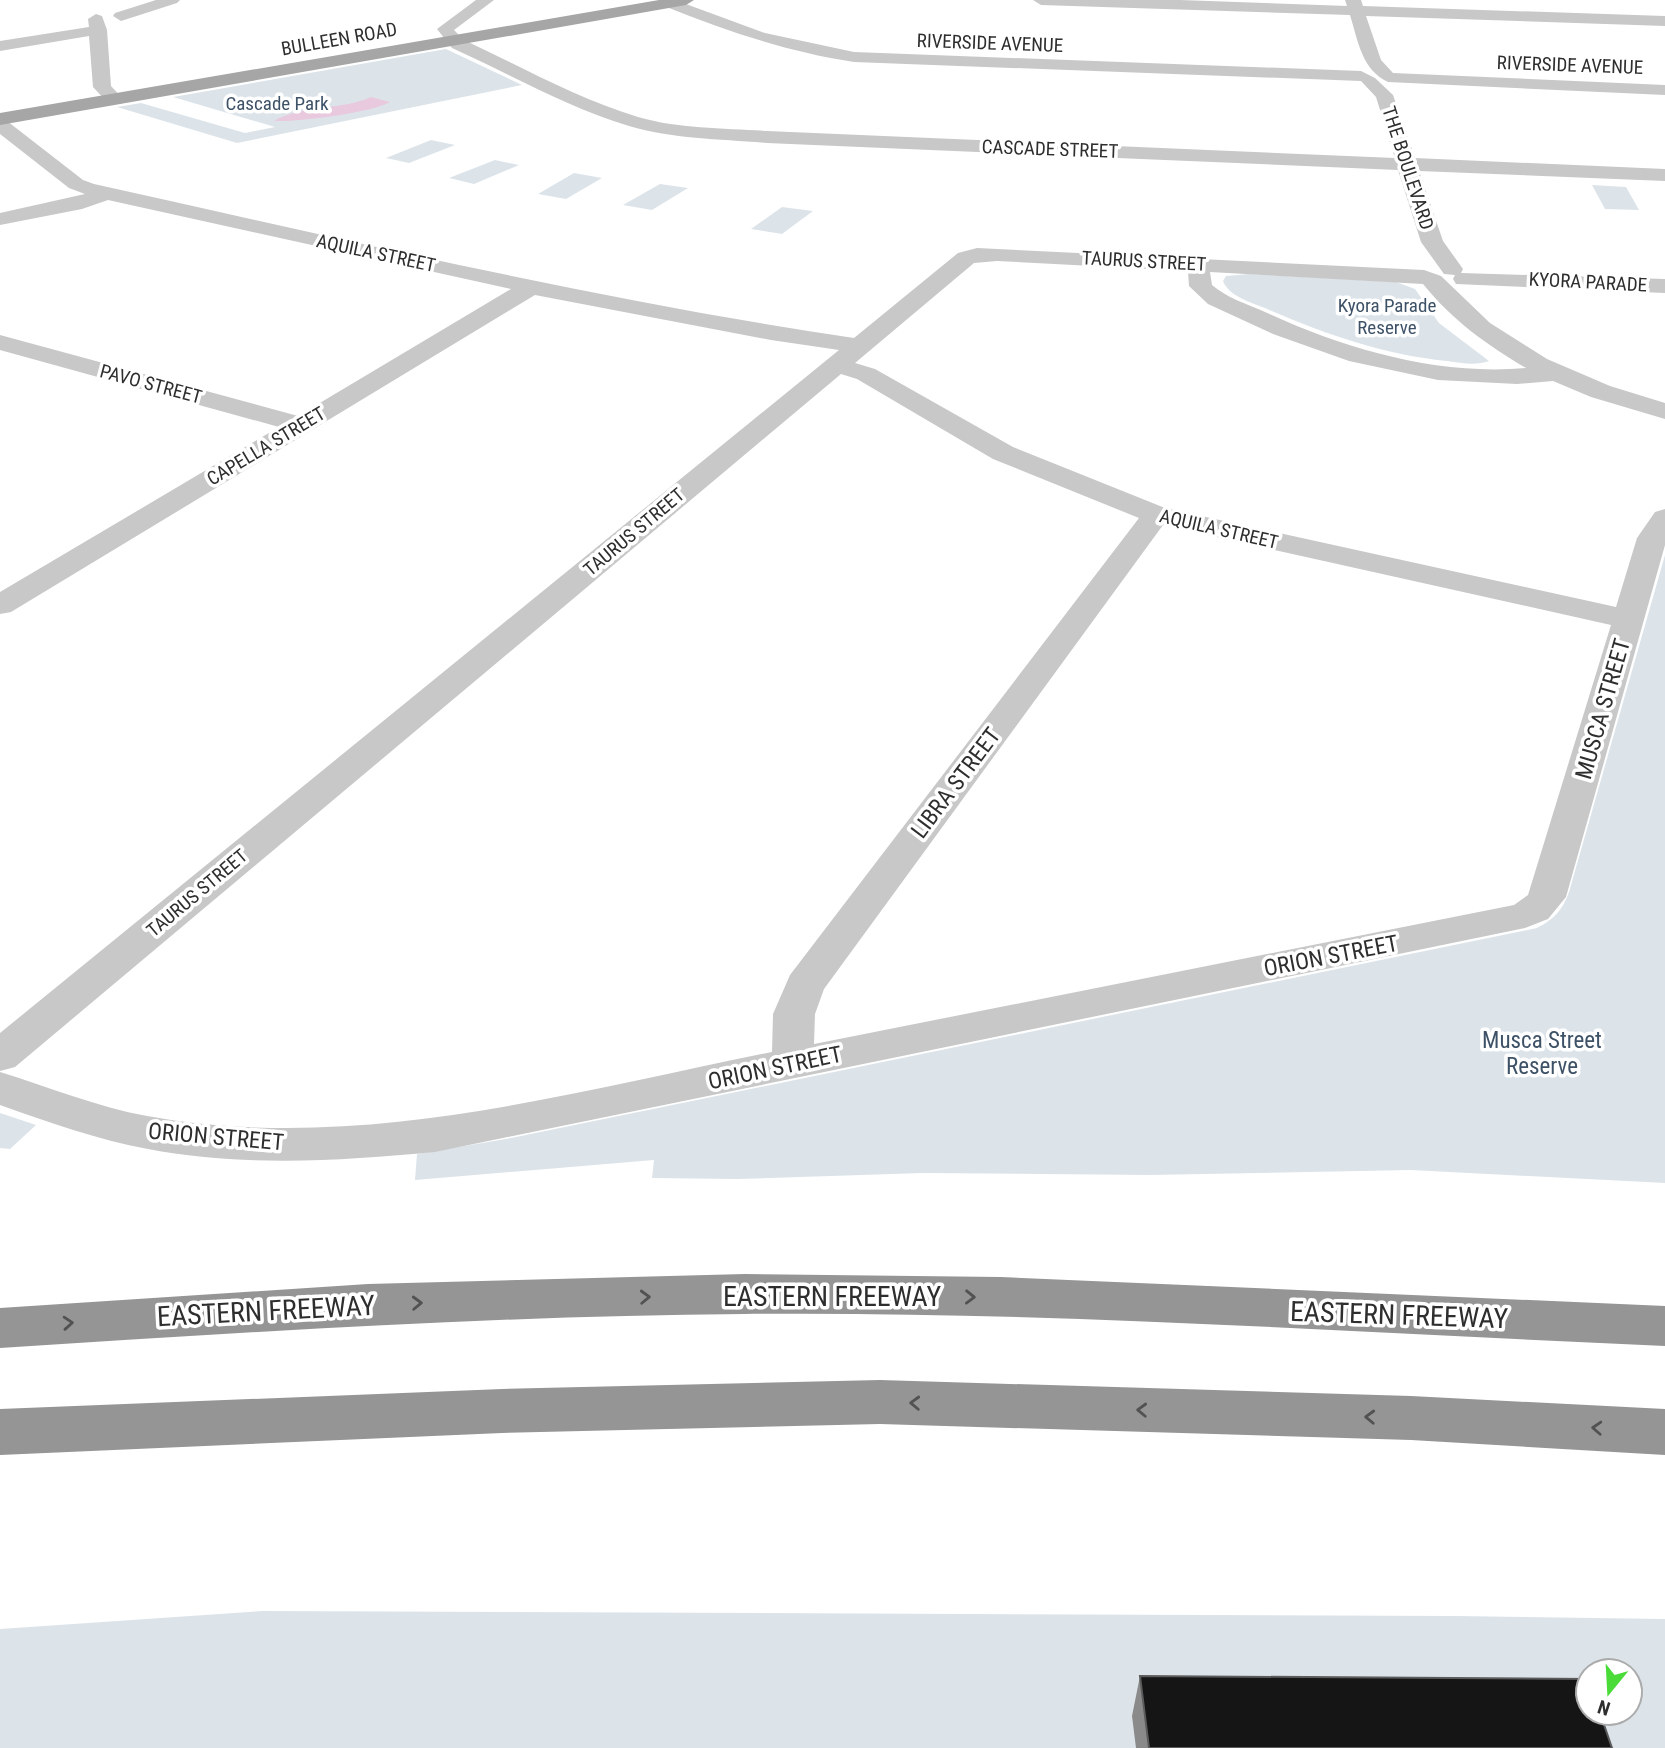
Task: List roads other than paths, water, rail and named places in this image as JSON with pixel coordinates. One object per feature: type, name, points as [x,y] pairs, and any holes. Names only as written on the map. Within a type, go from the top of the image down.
[{"type":"highway","name":"EASTERN FREEWAY","points":[[0,1328],[368,1304],[745,1294],[1001,1297],[1665,1326]]},
{"type":"highway","points":[[0,1433],[502,1411],[880,1402],[1410,1418],[1665,1432]]},
{"type":"main road","name":"BULLEEN ROAD","points":[[0,122],[677,1]]},
{"type":"street","points":[[0,46],[172,0]]},
{"type":"street","points":[[455,40],[445,29],[486,0]]},
{"type":"street","points":[[1041,0],[1354,5],[1665,21]]},
{"type":"street","name":"RIVERSIDE AVENUE","points":[[677,1],[772,42],[808,51],[854,57],[1665,89]]},
{"type":"street","name":"THE BOULEVARD","points":[[1354,5],[1450,302],[1510,349],[1555,373],[1665,411]]},
{"type":"street","points":[[107,18],[102,87],[114,100]]},
{"type":"street","name":"CASCADE STREET","points":[[455,40],[458,44],[598,109],[635,122],[684,131],[767,137],[1665,175]]},
{"type":"street","name":"AQUILA STREET","points":[[0,122],[76,184],[107,193],[531,287],[771,333],[849,354],[866,374],[1003,453],[1156,515],[1629,619]]},
{"type":"street","points":[[0,219],[82,203],[107,193]]},
{"type":"street","name":"TAURUS STREET","points":[[0,1056],[961,262],[977,254],[1443,275]]},
{"type":"street","points":[[1198,264],[1201,286],[1213,297],[1276,326],[1342,350],[1376,360],[1444,371],[1510,376],[1555,373]]},
{"type":"street","name":"KYORA PARADE","points":[[1443,275],[1665,286]]},
{"type":"street","name":"CAPELLA STREET","points":[[0,605],[531,287]]},
{"type":"street","name":"PAVO STREET","points":[[0,342],[302,425]]},
{"type":"street","name":"LIBRA STREET","points":[[795,1063],[791,1018],[805,985],[1156,515]]},
{"type":"street","name":"MUSCA STREET","points":[[1545,901],[1652,538],[1665,518]]},
{"type":"street","name":"ORION STREET","points":[[0,1088],[66,1111],[167,1136],[234,1143],[299,1145],[435,1136],[1505,921],[1538,909],[1545,901]]},
{"type":"park label","name":"Cascade Park","points":[[277,103]]},
{"type":"park label","name":"Kyora Parade Reserve","points":[[1387,316]]},
{"type":"park label","name":"Musca Street Reserve","points":[[1542,1053]]}]
